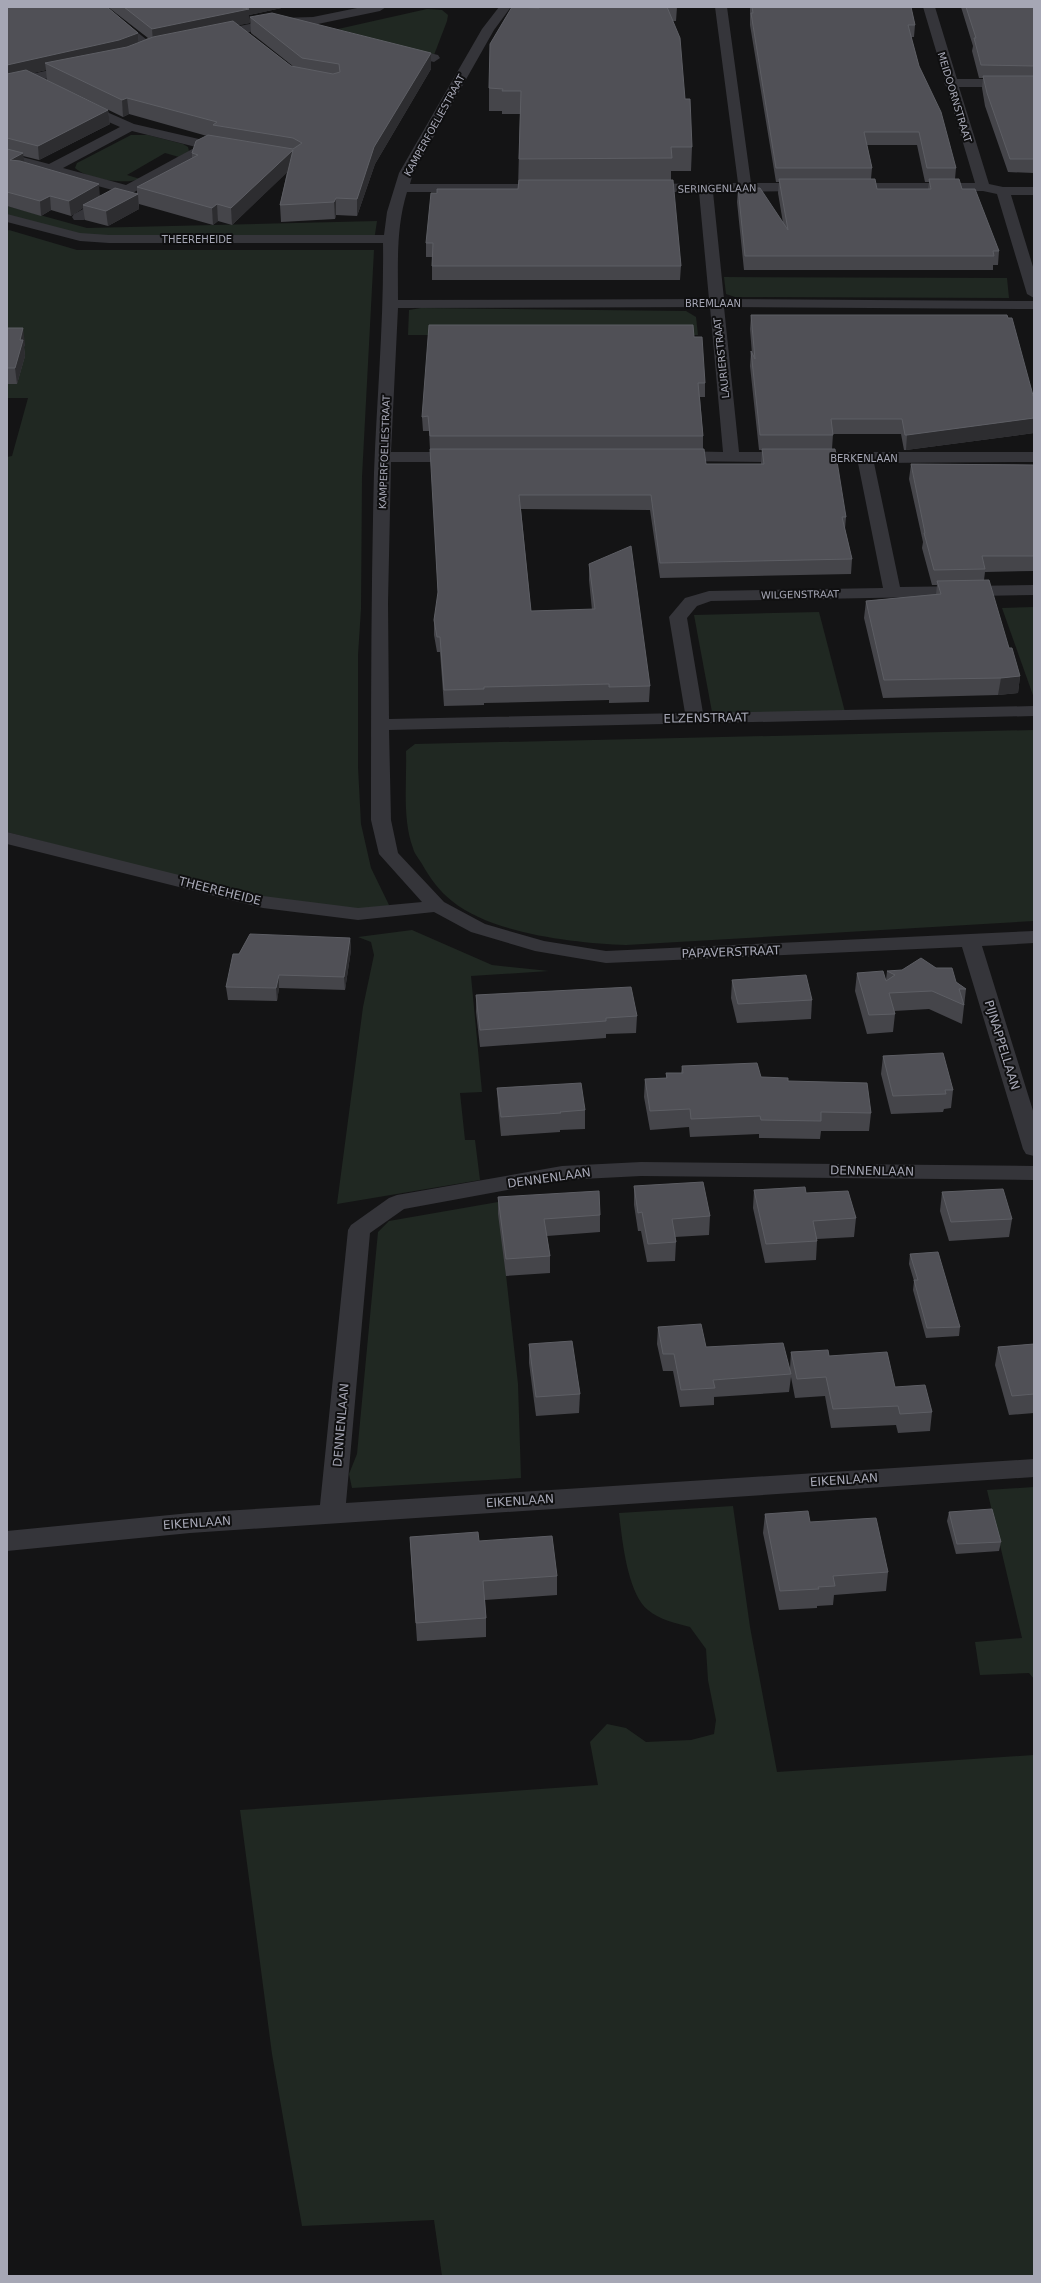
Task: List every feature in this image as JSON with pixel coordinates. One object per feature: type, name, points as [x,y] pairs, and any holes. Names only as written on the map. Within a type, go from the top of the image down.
[{"type":"street","points":[[98,7],[151,48]]},
{"type":"street","points":[[206,37],[280,22],[313,21],[380,7]]},
{"type":"street","name":"KAMPERFOELIESTRAAT","points":[[437,906],[389,854],[381,820],[379,725],[383,457],[391,304],[390,239],[394,212],[406,173],[488,29],[505,7]]},
{"type":"street","points":[[721,7],[745,187]]},
{"type":"street","name":"MEIDOORNSTRAAT","points":[[929,7],[950,83],[983,188]]},
{"type":"street","points":[[313,21],[325,30],[332,31]]},
{"type":"street","points":[[237,31],[252,42]]},
{"type":"street","points":[[138,53],[151,48],[166,45]]},
{"type":"street","points":[[391,47],[434,58]]},
{"type":"street","points":[[7,83],[88,66]]},
{"type":"street","points":[[29,78],[51,89]]},
{"type":"street","points":[[950,83],[1034,83]]},
{"type":"street","points":[[70,98],[130,127],[207,146],[236,151]]},
{"type":"street","points":[[51,169],[130,127]]},
{"type":"street","points":[[79,217],[207,146]]},
{"type":"street","points":[[7,157],[128,190]]},
{"type":"street","points":[[401,188],[564,188]]},
{"type":"street","name":"SERINGENLAAN","points":[[627,188],[983,188],[1034,191]]},
{"type":"street","name":"LAURIERSTRAAT","points":[[706,188],[731,456]]},
{"type":"street","points":[[1003,190],[1034,294]]},
{"type":"street","name":"THEEREHEIDE","points":[[7,218],[80,237],[109,239],[390,239]]},
{"type":"street","name":"BREMLAAN","points":[[391,304],[716,303],[1034,305]]},
{"type":"street","name":"BERKENLAAN","points":[[660,456],[865,458],[1034,457]]},
{"type":"street","points":[[383,457],[478,457]]},
{"type":"street","points":[[865,458],[892,592]]},
{"type":"street","name":"WILGENSTRAAT","points":[[695,719],[678,617],[691,602],[709,596],[1034,590]]},
{"type":"street","name":"ELZENSTRAAT","points":[[379,725],[1034,711]]},
{"type":"street","name":"THEEREHEIDE","points":[[7,838],[263,902],[358,914],[437,906]]},
{"type":"street","name":"PAPAVERSTRAAT","points":[[437,906],[478,928],[542,947],[606,957],[1034,937]]},
{"type":"street","name":"PIJNAPPELLAAN","points":[[970,941],[1034,1148]]},
{"type":"street","name":"DENNENLAAN","points":[[332,1514],[359,1230],[397,1203],[562,1173],[641,1168],[1034,1173]]},
{"type":"street","name":"EIKENLAAN","points":[[7,1541],[190,1523],[1034,1468]]},
{"type":"shaded area","points":[[427,9],[442,10],[448,15],[434,55],[338,29]]},
{"type":"shaded area","points":[[131,135],[148,135],[183,144],[188,147],[189,151],[179,157],[165,153],[127,175],[140,179],[133,181],[116,181],[97,178],[75,168],[77,163]]},
{"type":"shaded area","points":[[7,206],[87,228],[377,221],[374,241],[85,241],[7,217]]},
{"type":"shaded area","points":[[9,230],[77,250],[374,250],[362,477],[361,609],[358,655],[358,767],[361,824],[371,868],[389,905],[384,911],[339,914],[175,876],[7,832],[7,457],[12,456],[28,398],[7,398],[7,231]]},
{"type":"shaded area","points":[[724,277],[1007,278],[1009,298],[735,297],[726,294]]},
{"type":"shaded area","points":[[421,308],[686,311],[696,317],[698,335],[408,335],[409,310]]},
{"type":"shaded area","points":[[1034,607],[1034,698],[1002,608]]},
{"type":"shaded area","points":[[819,612],[845,712],[723,715],[712,712],[694,615]]},
{"type":"shaded area","points":[[1034,730],[1034,921],[626,945],[560,939],[535,935],[489,922],[452,901],[435,884],[415,854],[407,825],[406,751],[415,744]]},
{"type":"shaded area","points":[[412,930],[492,965],[549,971],[471,976],[482,1092],[460,1093],[465,1140],[475,1140],[480,1180],[337,1204],[363,1007],[374,955],[371,942],[358,937]]},
{"type":"shaded area","points":[[498,1202],[518,1384],[521,1478],[352,1488],[349,1474],[357,1454],[378,1232],[389,1221]]},
{"type":"shaded area","points":[[1034,1487],[1034,1679],[1029,1673],[980,1675],[975,1642],[1022,1638],[987,1490]]},
{"type":"shaded area","points":[[733,1506],[750,1627],[777,1772],[1034,1755],[1034,2276],[442,2276],[434,2220],[302,2226],[272,2054],[240,1810],[598,1785],[590,1742],[607,1724],[626,1728],[646,1742],[691,1740],[714,1734],[716,1720],[708,1680],[706,1649],[690,1627],[668,1621],[658,1616],[648,1610],[641,1602],[630,1578],[619,1513]]},
{"type":"building","points":[[7,7],[107,7],[138,33],[119,40],[7,65]]},
{"type":"building","points":[[124,7],[239,7],[249,9],[152,29]]},
{"type":"building","points":[[512,7],[667,7],[680,38],[685,99],[690,99],[692,147],[671,147],[672,158],[519,159],[521,91],[502,91],[503,89],[489,88],[490,44]]},
{"type":"building","points":[[752,7],[911,7],[915,25],[908,25],[919,66],[941,112],[956,168],[927,168],[919,132],[864,132],[872,168],[776,168],[751,13],[753,13]]},
{"type":"building","points":[[966,7],[1034,7],[1034,66],[981,65],[974,38],[976,38]]},
{"type":"building","points":[[272,13],[431,53],[374,147],[357,199],[336,198],[334,202],[280,205],[293,150],[231,208],[217,204],[212,208],[137,187],[198,155],[192,153],[196,141],[208,135],[293,149],[302,143],[293,138],[213,125],[217,122],[127,98],[122,100],[45,63],[127,47],[153,37],[233,21],[291,66],[333,74],[340,72],[339,64],[302,58],[250,17]]},
{"type":"building","points":[[26,70],[108,110],[38,146],[7,138],[7,74]]},
{"type":"building","points":[[983,76],[1034,76],[1034,159],[1010,159],[987,93]]},
{"type":"building","points":[[7,149],[23,153],[10,160],[20,161],[99,184],[69,201],[50,196],[40,201],[7,192]]},
{"type":"building","points":[[779,179],[875,179],[877,189],[931,189],[929,179],[959,179],[962,189],[975,189],[999,251],[993,251],[994,256],[745,256],[738,188],[760,188],[788,230]]},
{"type":"building","points":[[519,180],[673,180],[681,266],[432,266],[433,243],[426,243],[431,193],[437,193],[437,189],[518,189]]},
{"type":"building","points":[[115,188],[138,194],[106,211],[83,205]]},
{"type":"building","points":[[751,315],[1007,315],[1008,318],[1012,318],[1034,399],[1034,418],[907,435],[905,435],[902,419],[831,419],[833,435],[760,435],[751,351],[755,359]]},
{"type":"building","points":[[429,325],[693,325],[694,337],[702,337],[705,383],[698,383],[703,436],[430,436],[428,416],[422,417]]},
{"type":"building","points":[[7,328],[23,328],[20,340],[23,340],[15,368],[7,368]]},
{"type":"building","points":[[430,449],[704,449],[706,464],[764,464],[762,449],[835,449],[846,517],[842,517],[852,559],[660,563],[651,495],[519,495],[531,611],[595,609],[589,564],[631,546],[650,686],[609,687],[609,684],[484,687],[484,689],[444,690],[440,637],[437,637],[434,620],[438,592]]},
{"type":"building","points":[[911,464],[1034,465],[1034,556],[982,556],[985,569],[934,570],[924,533]]},
{"type":"building","points":[[989,580],[1009,648],[1012,648],[1020,676],[1001,678],[884,680],[866,601],[941,594],[937,581]]},
{"type":"building","points":[[250,934],[350,938],[344,977],[279,975],[276,988],[226,987],[233,954],[239,954]]},
{"type":"building","points":[[921,958],[936,968],[952,968],[956,982],[966,989],[959,989],[964,1005],[932,991],[889,993],[895,1014],[869,1015],[857,973],[883,971],[886,981],[895,975],[887,971],[902,970]]},
{"type":"building","points":[[806,975],[812,1000],[738,1004],[732,980]]},
{"type":"building","points":[[631,987],[637,1016],[606,1018],[606,1021],[480,1030],[476,995]]},
{"type":"building","points":[[943,1053],[953,1090],[945,1090],[946,1094],[893,1096],[883,1056]]},
{"type":"building","points":[[757,1063],[761,1077],[788,1078],[788,1081],[867,1083],[871,1113],[821,1112],[821,1121],[761,1120],[760,1116],[691,1119],[690,1109],[650,1111],[645,1079],[667,1078],[666,1073],[683,1073],[682,1066]]},
{"type":"building","points":[[581,1083],[585,1110],[501,1117],[497,1088]]},
{"type":"building","points":[[703,1182],[710,1216],[672,1219],[676,1242],[648,1244],[642,1212],[638,1213],[634,1186]]},
{"type":"building","points":[[805,1187],[806,1193],[848,1191],[856,1218],[813,1221],[817,1241],[766,1244],[754,1190]]},
{"type":"building","points":[[1003,1189],[1012,1219],[951,1222],[942,1192]]},
{"type":"building","points":[[599,1191],[600,1215],[544,1219],[550,1256],[506,1259],[498,1197]]},
{"type":"building","points":[[938,1252],[960,1327],[927,1328],[914,1280],[918,1280],[910,1254]]},
{"type":"building","points":[[701,1324],[706,1347],[783,1343],[791,1374],[713,1380],[715,1388],[681,1390],[674,1354],[663,1354],[658,1327]]},
{"type":"building","points":[[572,1341],[580,1394],[536,1397],[529,1344]]},
{"type":"building","points":[[1034,1344],[1034,1394],[1012,1396],[998,1347]]},
{"type":"building","points":[[828,1350],[829,1356],[887,1352],[895,1387],[925,1385],[932,1412],[900,1414],[898,1406],[833,1409],[826,1377],[797,1379],[791,1352]]},
{"type":"building","points":[[992,1509],[1001,1542],[957,1544],[949,1512]]},
{"type":"building","points":[[808,1511],[810,1522],[876,1518],[888,1572],[833,1576],[835,1586],[818,1587],[819,1589],[780,1591],[765,1514]]},
{"type":"building","points":[[478,1532],[479,1541],[552,1536],[557,1576],[483,1581],[486,1618],[416,1623],[410,1537]]}]
